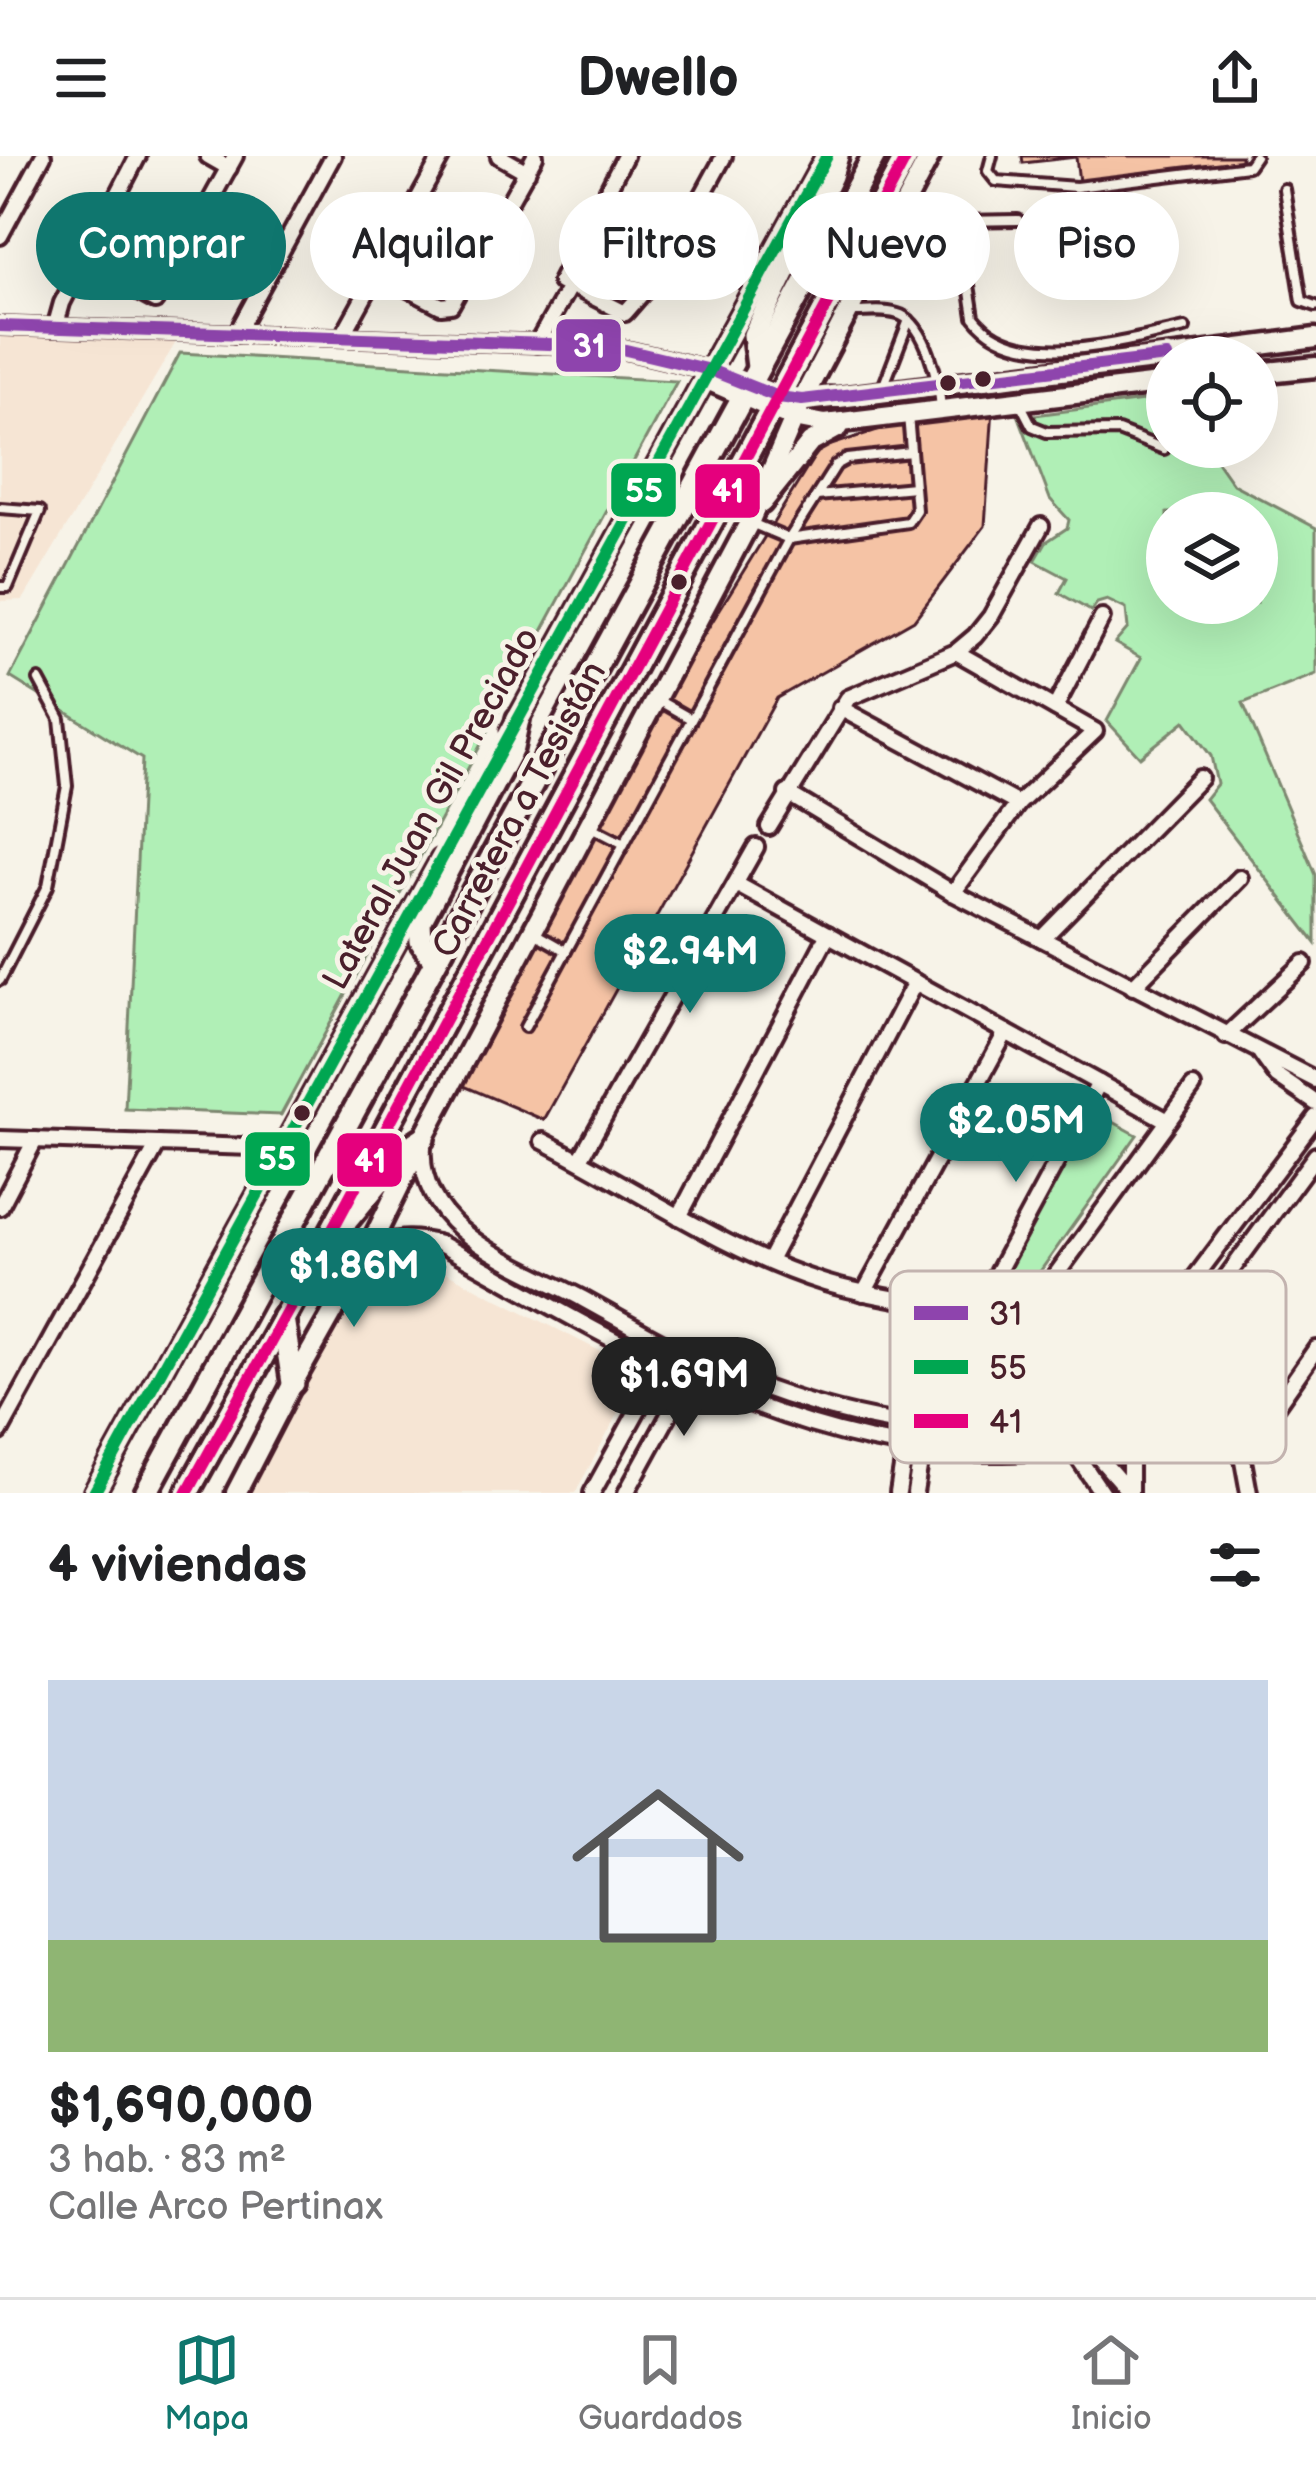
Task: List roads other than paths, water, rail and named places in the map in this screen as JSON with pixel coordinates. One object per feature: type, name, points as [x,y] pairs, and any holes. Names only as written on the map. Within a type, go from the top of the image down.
[{"type":"main road","name":"Lateral Juan Gil Preciado","points":[[94,1493],[518,719],[702,372],[827,156]]},
{"type":"main road","points":[[749,384],[754,335],[837,156]]},
{"type":"main road","name":"Carretera a Tesistán","points":[[146,1493],[874,156]]},
{"type":"main road","name":"Carretera a Tesistán","points":[[187,1493],[908,156]]},
{"type":"main road","points":[[911,192],[930,156]]},
{"type":"main road","points":[[236,1493],[752,517],[798,409],[853,300]]},
{"type":"main road","points":[[1278,343],[1316,338]]},
{"type":"main road","points":[[702,372],[749,384],[775,403],[798,409],[882,391],[1146,360]]},
{"type":"main road","points":[[1278,371],[1316,367]]},
{"type":"main road","points":[[1004,378],[1013,400]]},
{"type":"main road","points":[[798,409],[811,423],[850,422],[1146,385]]},
{"type":"main road","points":[[752,517],[810,443],[850,422]]},
{"type":"main road","points":[[435,961],[421,941],[420,922],[512,748],[518,719]]},
{"type":"main road","points":[[323,1247],[406,1150],[423,1138]]},
{"type":"main road","points":[[283,1318],[293,1382]]},
{"type":"street","points":[[0,236],[43,156]]},
{"type":"street","points":[[119,192],[138,156]]},
{"type":"street","points":[[208,156],[232,162],[215,192]]},
{"type":"street","points":[[236,334],[333,156]]},
{"type":"street","points":[[422,192],[442,156]]},
{"type":"street","points":[[500,156],[527,172]]},
{"type":"street","points":[[516,192],[535,156]]},
{"type":"street","points":[[606,192],[625,156]]},
{"type":"street","points":[[704,192],[723,156]]},
{"type":"street","points":[[55,328],[63,300]]},
{"type":"street","points":[[342,337],[363,300]]},
{"type":"street","points":[[537,344],[562,300]]},
{"type":"street","points":[[598,300],[625,314],[637,300]]},
{"type":"street","points":[[0,326],[609,346],[702,372]]},
{"type":"street","points":[[769,827],[848,698],[956,652],[991,616],[1041,526]]},
{"type":"street","points":[[1055,708],[1102,618]]},
{"type":"street","points":[[953,893],[1018,804],[1095,731],[956,652]]},
{"type":"street","points":[[840,707],[1018,804]]},
{"type":"street","points":[[1042,939],[1200,778]]},
{"type":"street","points":[[788,793],[953,893],[1316,1080]]},
{"type":"street","points":[[580,1160],[756,848]]},
{"type":"street","points":[[1133,987],[1240,878]]},
{"type":"street","points":[[736,884],[1168,1121]]},
{"type":"street","points":[[680,1216],[828,934]]},
{"type":"street","points":[[1226,1036],[1304,963]]},
{"type":"street","points":[[769,1261],[915,982]]},
{"type":"street","points":[[864,1293],[1006,1032]]},
{"type":"street","points":[[1261,1054],[1276,1076],[1316,1102]]},
{"type":"street","points":[[998,1271],[1099,1083]]},
{"type":"street","points":[[1059,1271],[1193,1087]]},
{"type":"street","points":[[1201,1271],[1316,1117]]},
{"type":"street","points":[[423,1138],[423,1174],[430,1197],[457,1227],[490,1248],[699,1360],[818,1406],[890,1419]]},
{"type":"street","points":[[0,1139],[284,1148]]},
{"type":"street","points":[[0,1207],[35,1140]]},
{"type":"street","points":[[543,1141],[769,1261],[823,1282],[890,1297]]},
{"type":"street","points":[[0,1430],[158,1144]]},
{"type":"street","points":[[1231,1271],[1316,1155]]},
{"type":"street","points":[[368,1250],[384,1242],[440,1244],[689,1378],[751,1406],[890,1443]]},
{"type":"street","points":[[482,1267],[490,1248]]},
{"type":"street","points":[[592,1493],[672,1348]]},
{"type":"street","points":[[1286,1400],[1311,1368],[1316,1349]]},
{"type":"street","points":[[626,1493],[699,1360]]},
{"type":"street","points":[[1087,1463],[1102,1493]]},
{"type":"street","points":[[1099,1463],[1130,1493]]},
{"type":"street","points":[[1130,1493],[1132,1463]]},
{"type":"street","points":[[1244,1463],[1249,1493]]},
{"type":"lane","points":[[992,156],[988,171],[996,181],[1053,187],[1248,166],[1255,156]]},
{"type":"lane","points":[[1284,189],[1302,301],[1316,306]]},
{"type":"lane","points":[[971,300],[982,328],[1011,344],[1075,350],[1185,328]]},
{"type":"lane","points":[[846,312],[896,313],[909,320],[937,370],[941,410]]},
{"type":"lane","points":[[882,391],[909,320]]},
{"type":"lane","points":[[1013,400],[1032,426],[1047,432],[1118,431],[1146,442]]},
{"type":"lane","points":[[752,517],[789,539],[900,526],[914,517],[908,412]]},
{"type":"lane","points":[[525,1027],[815,496],[836,465],[847,459],[911,452]]},
{"type":"lane","points":[[815,496],[914,487]]},
{"type":"lane","points":[[0,508],[40,511],[8,586],[0,587]]},
{"type":"lane","points":[[0,980],[48,886],[67,786],[60,719],[39,680]]},
{"type":"lane","points":[[656,699],[692,719]]},
{"type":"lane","points":[[589,826],[624,844]]},
{"type":"lane","points":[[532,933],[566,951]]}]
